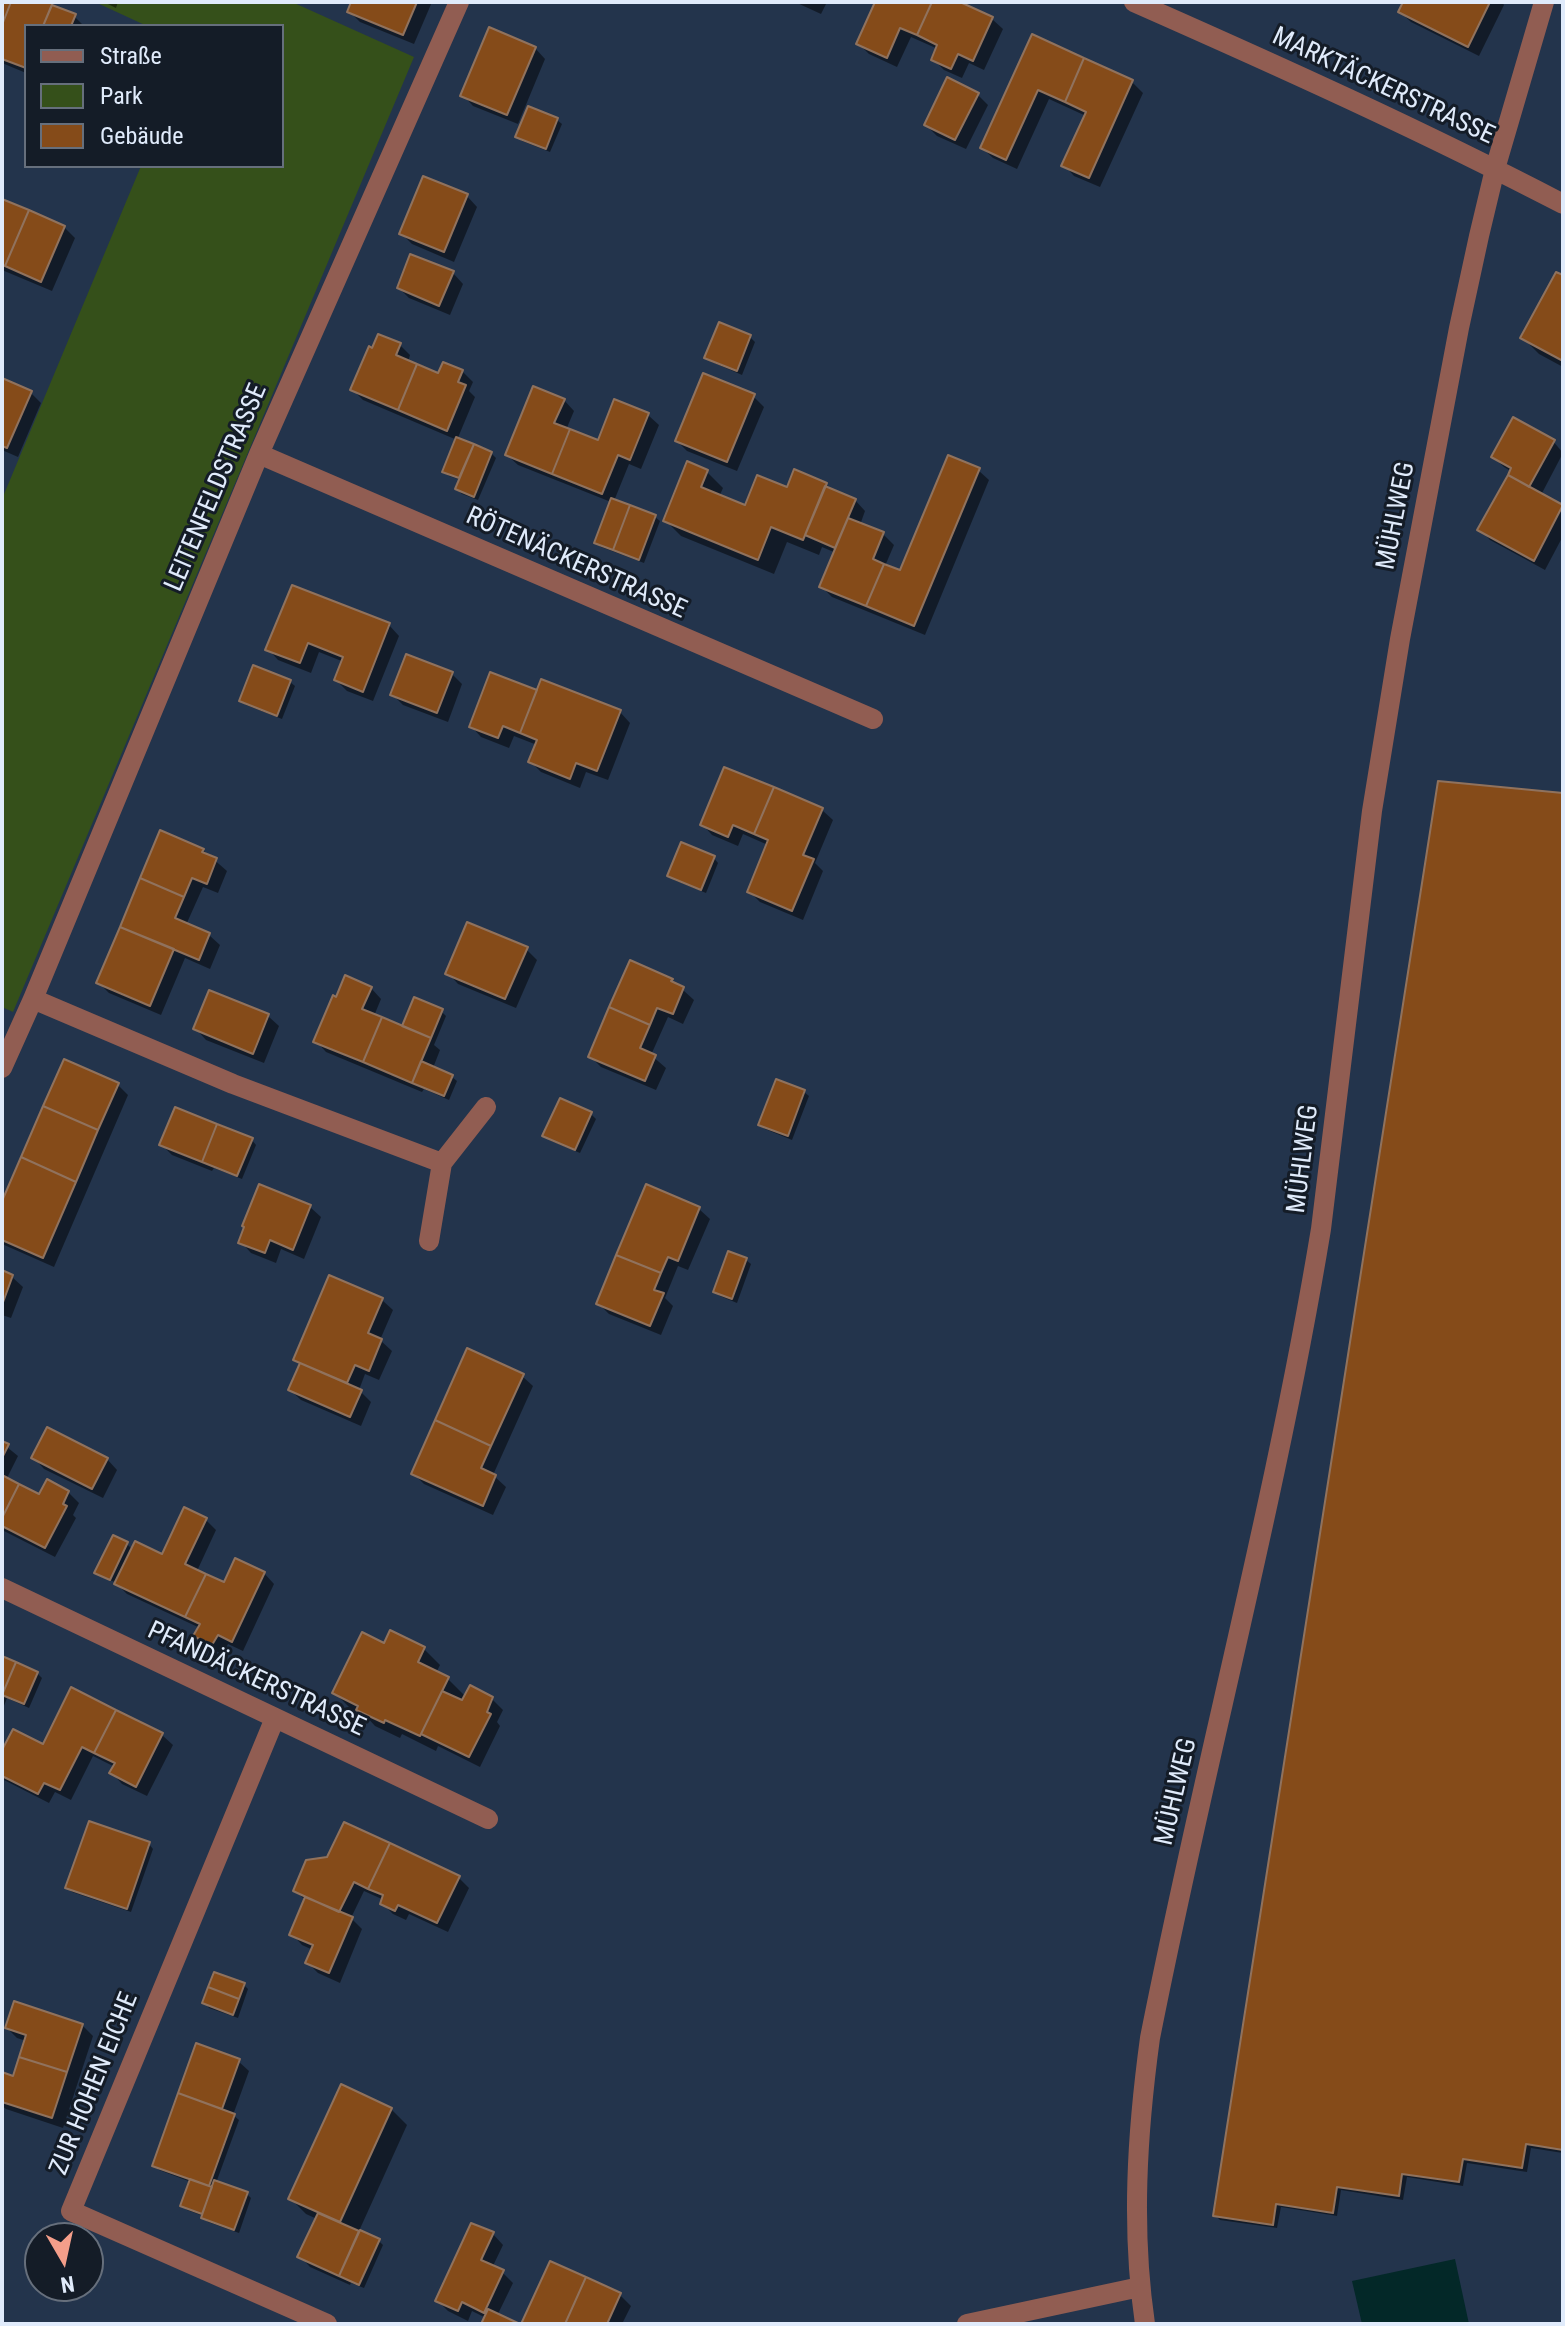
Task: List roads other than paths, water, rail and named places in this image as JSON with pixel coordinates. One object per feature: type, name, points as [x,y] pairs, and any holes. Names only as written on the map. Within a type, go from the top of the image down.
[{"type":"street","name":"LEITENFELDSTRASSE","points":[[2,1068],[259,454],[459,2]]},
{"type":"street","name":"MARKTÄCKERSTRASSE","points":[[1134,2],[1286,69],[1563,204]]},
{"type":"street","name":"MÜHLWEG","points":[[1145,2324],[1140,2287],[1137,2171],[1150,2038],[1291,1403],[1321,1229],[1384,726],[1459,328],[1495,169],[1544,2]]},
{"type":"street","name":"RÖTENÄCKERSTRASSE","points":[[259,454],[873,719]]},
{"type":"street","points":[[33,999],[233,1084],[442,1163]]},
{"type":"street","points":[[429,1241],[442,1163],[486,1107]]},
{"type":"street","name":"PFANDÄCKERSTRASSE","points":[[2,1588],[488,1819]]},
{"type":"street","name":"ZUR HOHEN EICHE","points":[[275,1718],[71,2211],[327,2324]]},
{"type":"street","points":[[967,2324],[1140,2287]]}]
